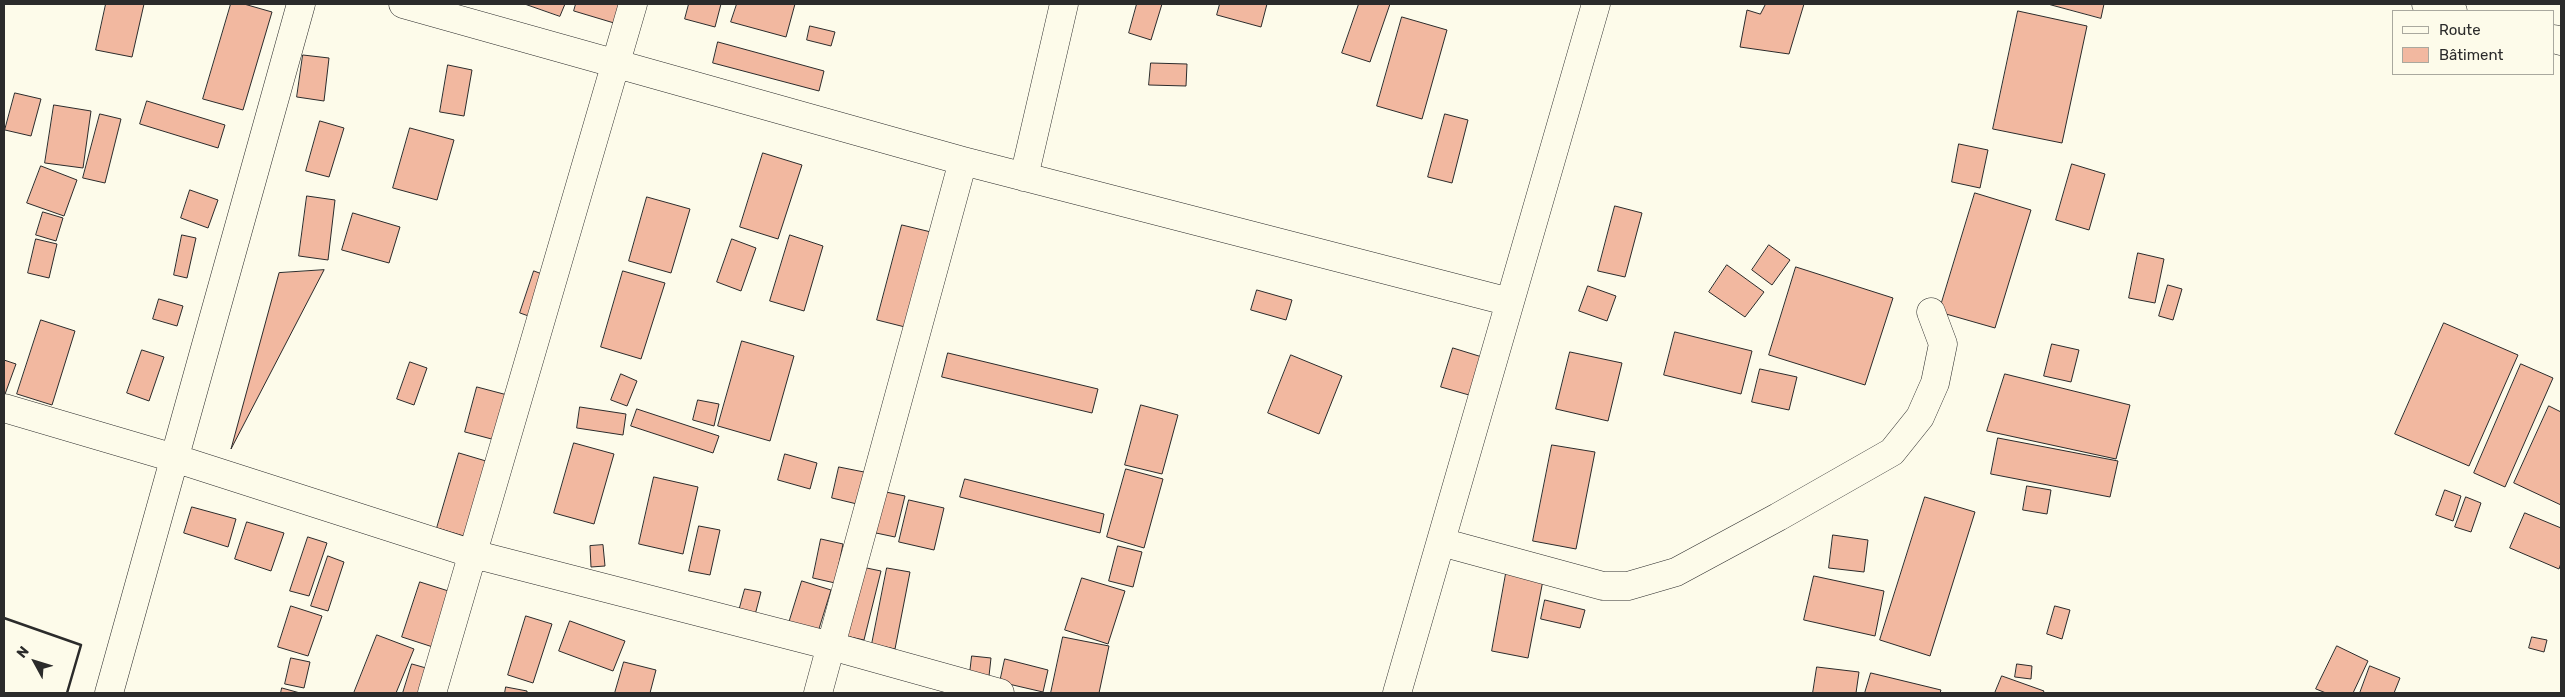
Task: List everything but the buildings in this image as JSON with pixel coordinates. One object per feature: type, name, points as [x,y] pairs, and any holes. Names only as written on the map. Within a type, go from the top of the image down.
[{"type":"street","points":[[109,693],[301,4]]},
{"type":"street","points":[[403,4],[963,161],[1510,302]]},
{"type":"street","points":[[432,693],[633,4]]},
{"type":"street","points":[[1024,177],[1064,4]]},
{"type":"street","points":[[1397,693],[1596,4]]},
{"type":"street","points":[[2426,4],[2450,10]]},
{"type":"street","points":[[818,693],[963,161]]},
{"type":"street","points":[[1441,542],[1603,586],[1628,586],[1676,572],[1778,518],[1892,452],[1920,417],[1935,383],[1943,344],[1932,312]]},
{"type":"street","points":[[4,408],[174,458],[473,554],[831,646],[1000,693]]},
{"type":"wall","points":[[4,618],[81,645],[67,693]]}]
